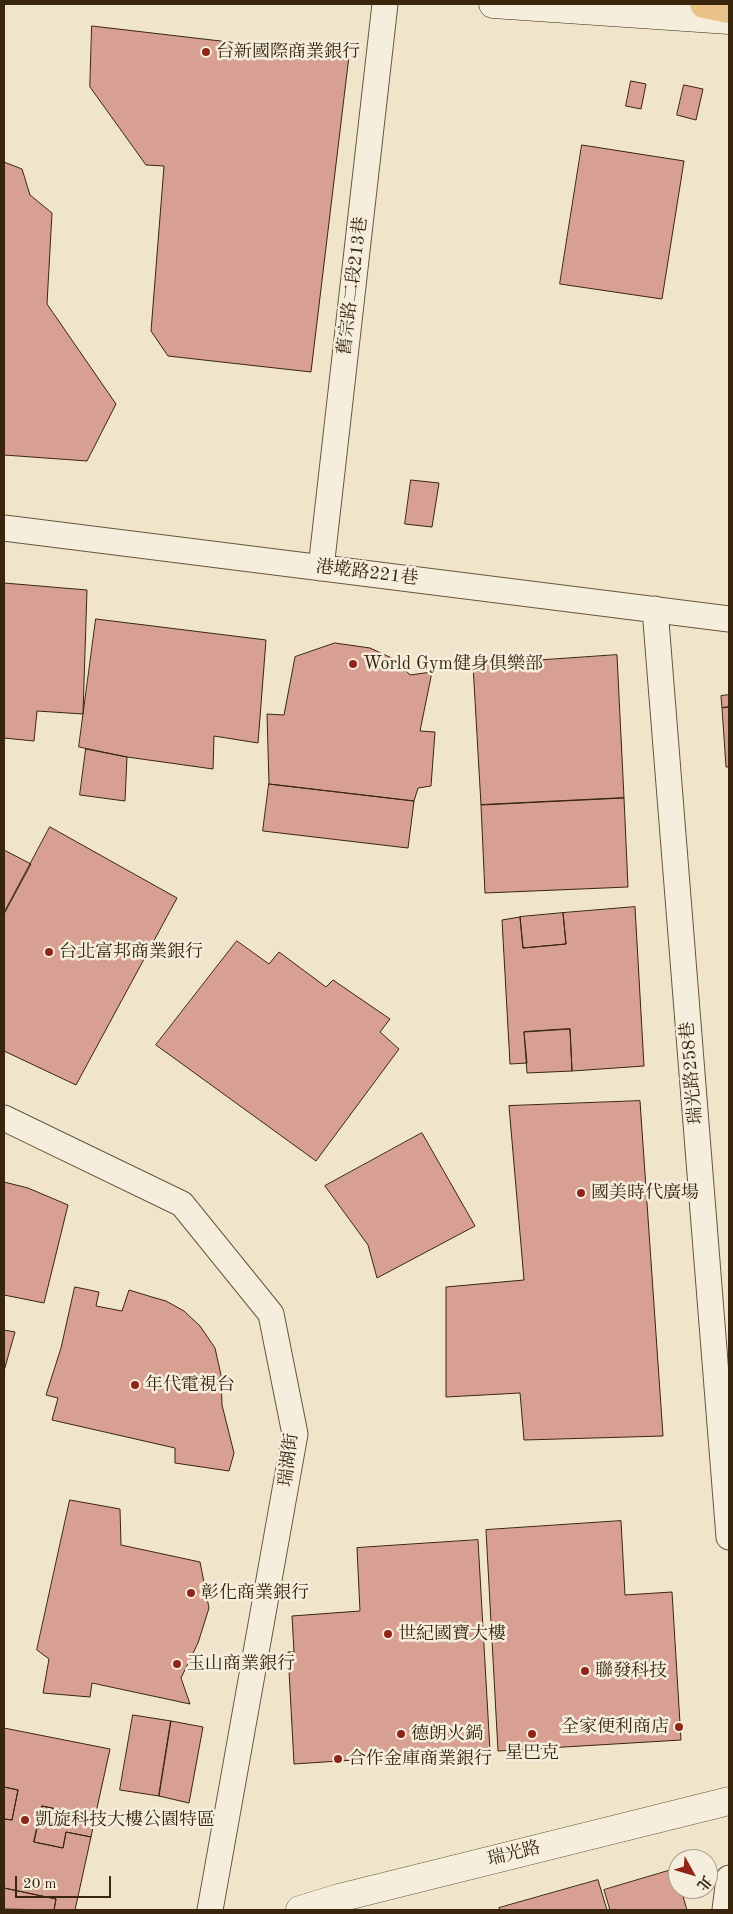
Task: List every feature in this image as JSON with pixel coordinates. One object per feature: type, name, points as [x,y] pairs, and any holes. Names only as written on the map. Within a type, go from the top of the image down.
[{"type":"highway","points":[[704,4],[729,9]]},
{"type":"street","name":"舊宗路二段213巷","points":[[321,568],[385,4]]},
{"type":"street","points":[[493,4],[729,20]]},
{"type":"street","name":"港墘路221巷","points":[[4,528],[655,608],[729,619]]},
{"type":"street","name":"瑞光路258巷","points":[[655,608],[729,1537]]},
{"type":"street","name":"瑞湖街","points":[[4,1118],[182,1204],[271,1314],[295,1434],[210,1910]]},
{"type":"street","name":"瑞光路","points":[[300,1910],[339,1898],[729,1802]]},
{"type":"street","points":[[726,1910],[729,1878]]},
{"type":"building","points":[[92,26],[349,56],[311,372],[168,356],[151,331],[164,166],[146,165],[90,87]]},
{"type":"building","points":[[631,81],[646,84],[641,109],[626,106]]},
{"type":"building","points":[[684,85],[703,89],[696,120],[677,115]]},
{"type":"building","points":[[582,145],[684,161],[662,299],[560,284]]},
{"type":"building","points":[[4,162],[22,169],[30,195],[52,213],[47,304],[116,404],[87,461],[4,455]]},
{"type":"building","points":[[411,480],[439,483],[432,527],[405,524]]},
{"type":"building","points":[[4,583],[87,590],[83,714],[37,711],[34,741],[4,738]]},
{"type":"building","points":[[96,619],[266,640],[258,743],[214,736],[213,769],[127,757],[79,747]]},
{"type":"building","points":[[335,643],[370,648],[396,660],[410,675],[432,672],[420,731],[435,732],[431,786],[418,788],[414,801],[269,784],[267,714],[284,715],[295,657]]},
{"type":"building","points":[[617,655],[624,798],[481,805],[473,665]]},
{"type":"building","points":[[729,695],[729,707],[722,708],[721,696]]},
{"type":"building","points":[[729,707],[729,767],[726,767],[722,708]]},
{"type":"building","points":[[86,749],[127,757],[125,801],[80,795]]},
{"type":"building","points":[[269,784],[414,801],[408,848],[263,831]]},
{"type":"building","points":[[624,798],[628,887],[485,893],[481,805]]},
{"type":"building","points":[[50,827],[177,898],[76,1085],[4,1051],[4,913]]},
{"type":"building","points":[[4,850],[31,864],[4,914]]},
{"type":"building","points":[[635,907],[644,1066],[572,1071],[570,1029],[524,1032],[527,1063],[510,1064],[502,920],[520,917],[523,948],[566,944],[563,913]]},
{"type":"building","points":[[563,913],[566,944],[523,948],[520,917]]},
{"type":"building","points":[[237,941],[269,964],[279,952],[326,987],[333,980],[390,1019],[380,1032],[399,1049],[316,1161],[156,1045]]},
{"type":"building","points":[[570,1029],[572,1071],[527,1073],[524,1032]]},
{"type":"building","name":"國美時代廣場","points":[[640,1101],[663,1436],[524,1440],[520,1393],[446,1397],[446,1287],[524,1280],[509,1106]]},
{"type":"building","points":[[422,1133],[475,1226],[377,1278],[368,1245],[325,1186]]},
{"type":"building","points":[[4,1182],[28,1188],[68,1205],[44,1303],[4,1295]]},
{"type":"building","name":"年代電視台","points":[[75,1287],[99,1292],[96,1306],[122,1311],[129,1290],[166,1301],[184,1311],[200,1326],[215,1348],[221,1375],[222,1405],[234,1453],[229,1471],[175,1463],[175,1448],[52,1420],[58,1398],[46,1395],[61,1348]]},
{"type":"building","points":[[4,1330],[15,1332],[4,1371]]},
{"type":"building","points":[[70,1500],[120,1509],[121,1545],[200,1562],[209,1608],[198,1643],[181,1678],[190,1704],[92,1683],[90,1697],[43,1693],[49,1659],[37,1650]]},
{"type":"building","name":"聯發科技","points":[[621,1521],[625,1595],[672,1592],[681,1740],[498,1751],[486,1530]]},
{"type":"building","name":"世紀國寶大樓","points":[[478,1540],[490,1751],[294,1764],[288,1652],[294,1652],[292,1616],[360,1611],[357,1548]]},
{"type":"building","points":[[133,1715],[171,1721],[159,1796],[120,1790]]},
{"type":"building","points":[[171,1721],[203,1727],[189,1803],[159,1796]]},
{"type":"building","name":"凱旋科技大樓公園特區","points":[[4,1728],[110,1749],[95,1817],[42,1806],[34,1842],[63,1848],[66,1832],[91,1837],[75,1910],[54,1910],[56,1899],[4,1888],[4,1819],[12,1820],[18,1790],[4,1787]]},
{"type":"building","points":[[4,1787],[18,1790],[12,1820],[4,1819]]},
{"type":"building","points":[[42,1806],[95,1817],[91,1837],[66,1832],[63,1848],[34,1842]]},
{"type":"building","points":[[668,1871],[668,1899],[684,1899],[687,1910],[610,1910],[604,1890]]},
{"type":"building","points":[[598,1880],[607,1910],[500,1910],[499,1908]]},
{"type":"building","points":[[4,1888],[56,1899],[54,1910],[4,1909]]},
{"type":"place","name":"台新國際商業銀行","points":[[206,52]]},
{"type":"place","name":"World Gym健身俱樂部","points":[[353,664]]},
{"type":"place","name":"台北富邦商業銀行","points":[[49,952]]},
{"type":"place","name":"國美時代廣場","points":[[581,1193]]},
{"type":"place","name":"年代電視台","points":[[135,1385]]},
{"type":"place","name":"彰化商業銀行","points":[[191,1593]]},
{"type":"place","name":"世紀國寶大樓","points":[[388,1634]]},
{"type":"place","name":"玉山商業銀行","points":[[177,1664]]},
{"type":"place","name":"聯發科技","points":[[585,1671]]},
{"type":"place","name":"全家便利商店","points":[[679,1727]]},
{"type":"place","name":"德朗火鍋","points":[[401,1734]]},
{"type":"place","name":"星巴克","points":[[532,1734]]},
{"type":"place","name":"合作金庫商業銀行","points":[[338,1759]]},
{"type":"place","name":"凱旋科技大樓公園特區","points":[[25,1820]]}]
